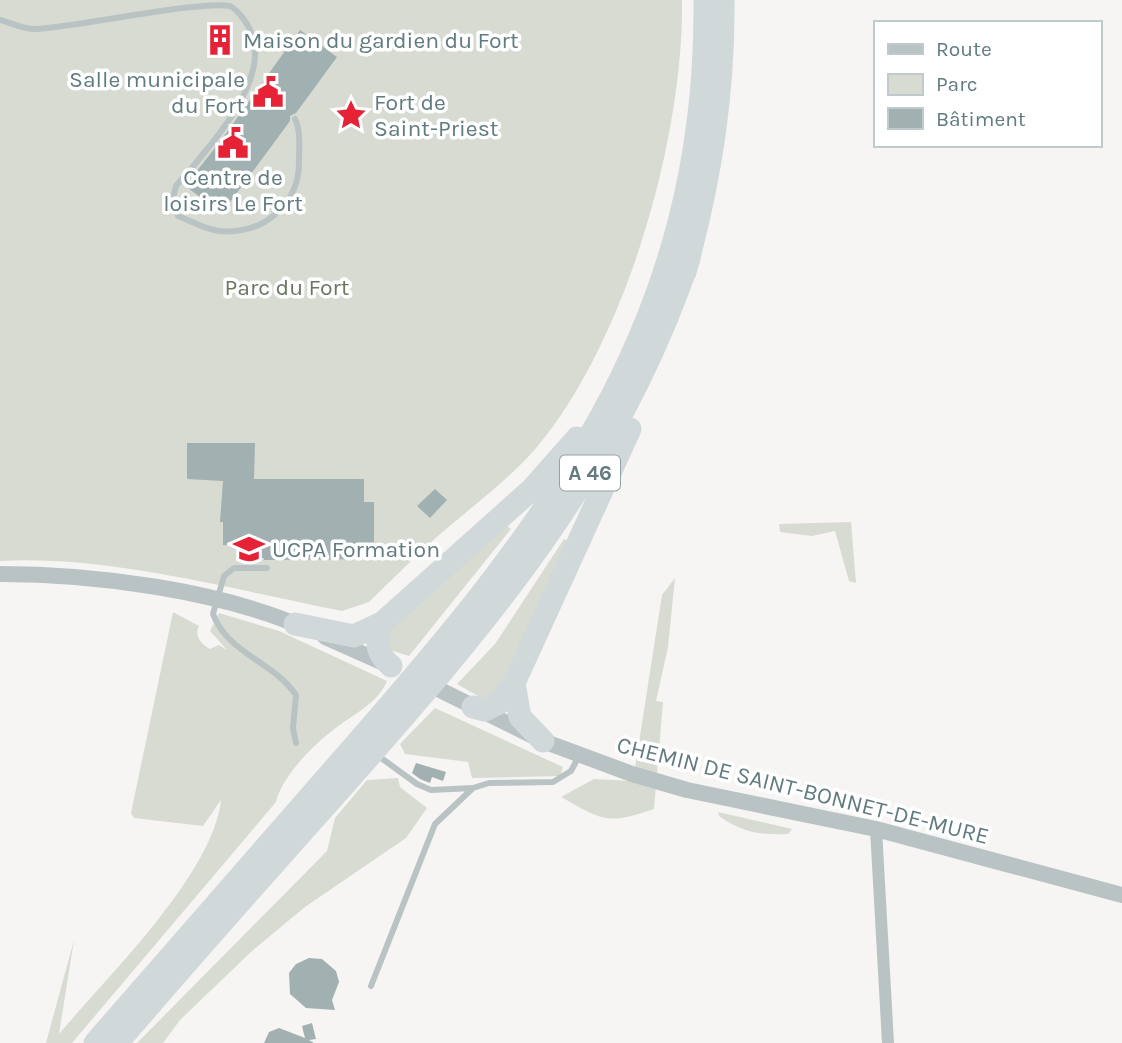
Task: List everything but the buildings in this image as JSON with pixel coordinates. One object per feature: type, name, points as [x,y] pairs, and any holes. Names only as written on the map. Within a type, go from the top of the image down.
[{"type":"highway","name":"A 46","points":[[441,659],[485,592],[552,500],[615,391],[666,274],[686,203],[703,90],[705,0]]},
{"type":"highway","name":"A 46","points":[[95,1043],[526,567],[595,465],[652,356],[689,259],[716,134],[722,67],[723,0]]},
{"type":"highway","points":[[472,707],[485,710],[499,703],[514,683],[650,383],[689,259]]},
{"type":"highway","points":[[295,624],[354,636],[382,623],[531,490],[615,391]]},
{"type":"highway","points":[[382,623],[377,648],[379,656],[391,666]]},
{"type":"highway","points":[[514,683],[520,717],[543,741]]},
{"type":"highway","name":"A 46","points":[[117,1043],[372,752],[402,705]]},
{"type":"street","name":"CHEMIN DE SAINT-BONNET-DE-MURE","points":[[0,574],[90,579],[218,600],[295,624],[391,666],[579,756],[687,790],[876,829],[1122,895]]},
{"type":"street","points":[[876,829],[888,1043]]},
{"type":"lane","points":[[0,20],[33,30],[196,2],[229,5],[253,36],[253,69],[241,101],[176,187],[173,198],[178,216],[216,231],[242,231],[269,222],[290,198],[299,173],[299,126],[295,118]]},
{"type":"lane","points":[[267,568],[234,568],[224,576],[213,614],[226,639],[277,672],[296,695],[293,728],[296,743]]},
{"type":"lane","points":[[372,752],[417,784],[430,790],[473,788],[489,783],[553,782],[571,771],[579,756]]},
{"type":"lane","points":[[371,986],[435,824],[473,788]]},
{"type":"green space","name":"Parc du Fort","points":[[0,0],[682,0],[680,54],[673,113],[660,174],[644,235],[623,295],[597,352],[569,403],[537,447],[369,602],[342,611],[128,569],[84,563],[0,561]]},
{"type":"green space","points":[[851,522],[856,583],[849,581],[835,531],[812,536],[780,532],[779,524]]},
{"type":"green space","points":[[505,524],[511,529],[409,656],[390,650],[384,639],[393,622]]},
{"type":"green space","points":[[564,539],[570,542],[503,688],[483,699],[457,684],[495,644]]},
{"type":"green space","points":[[675,578],[668,647],[656,701],[663,702],[654,809],[615,819],[597,816],[561,797],[594,779],[633,781],[662,595]]},
{"type":"green space","points":[[173,612],[199,626],[199,639],[210,649],[219,645],[227,650],[210,631],[219,613],[279,631],[387,681],[371,703],[339,725],[298,763],[284,783],[276,802],[72,1043],[46,1043],[74,940],[59,1034],[155,923],[199,860],[214,829],[221,800],[203,826],[134,818],[131,813]]},
{"type":"green space","points":[[435,708],[563,767],[560,776],[472,778],[468,762],[405,754],[400,744]]},
{"type":"green space","points":[[398,778],[400,787],[427,808],[406,838],[305,907],[252,951],[180,1020],[163,1043],[137,1043],[327,851],[335,818],[367,780]]},
{"type":"green space","points":[[718,812],[792,829],[788,834],[752,832],[728,822],[719,816]]},
{"type":"place","name":"Maison du gardien du Fort","points":[[220,40]]},
{"type":"place","name":"Salle municipale du Fort","points":[[268,92]]},
{"type":"place","name":"Fort de Saint-Priest","points":[[351,115]]},
{"type":"place","name":"Centre de loisirs Le Fort","points":[[233,143]]},
{"type":"place","name":"UCPA Formation","points":[[249,549]]}]
